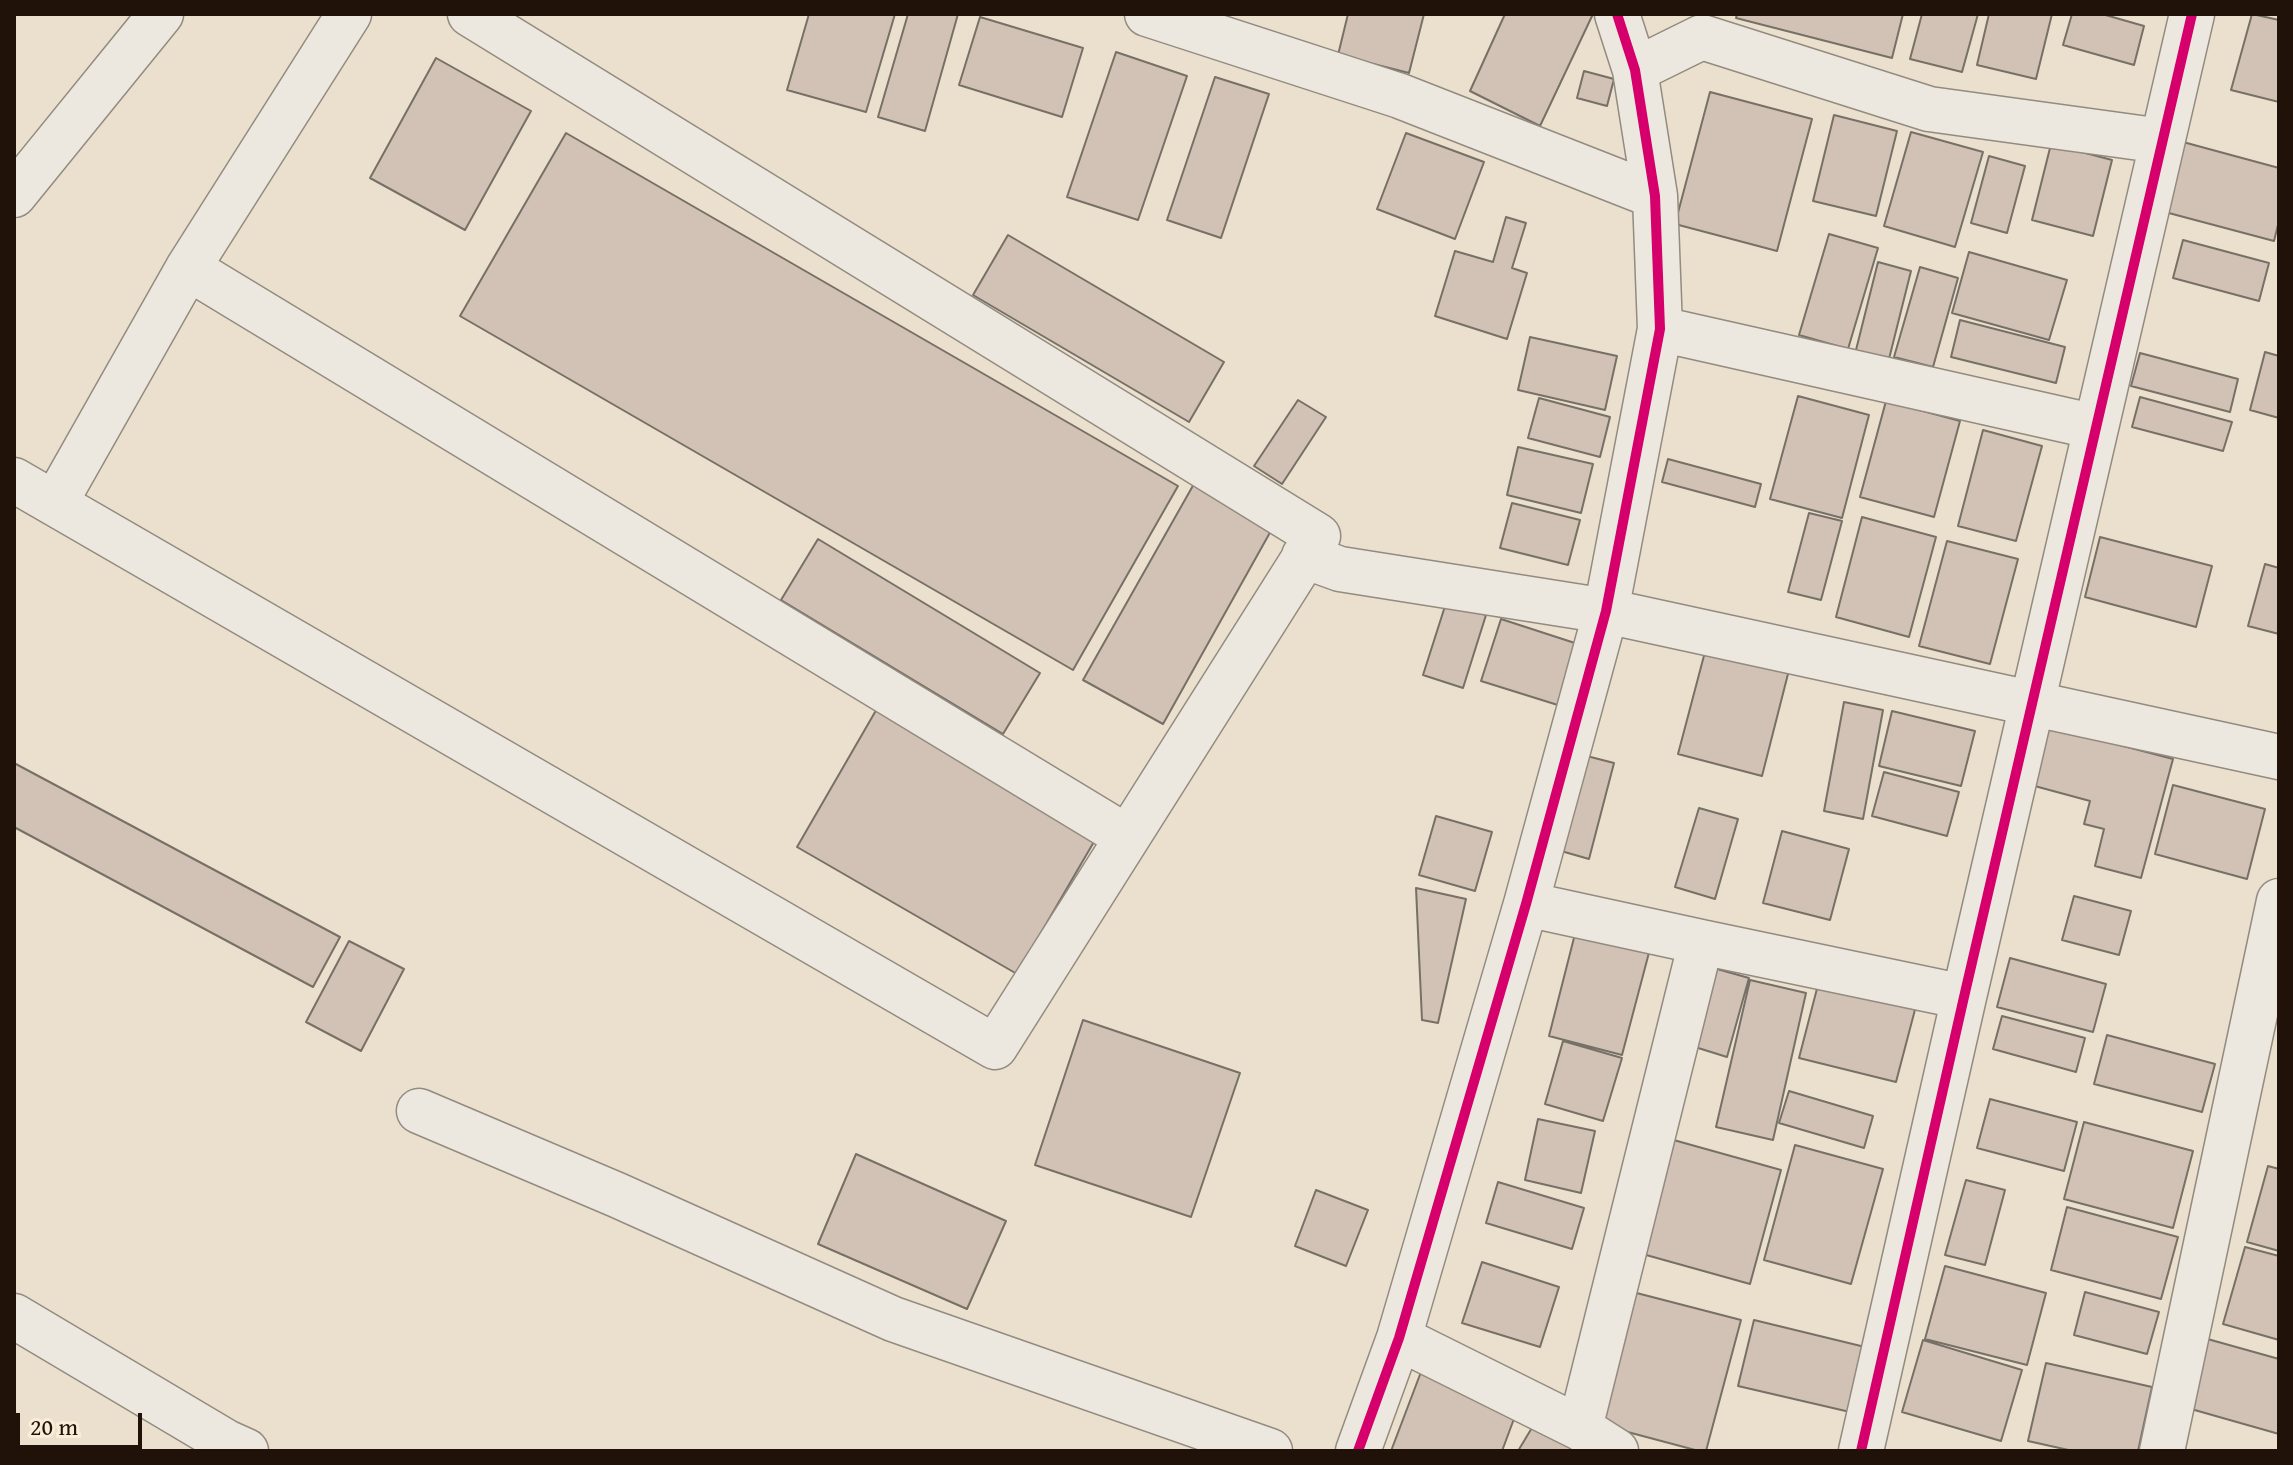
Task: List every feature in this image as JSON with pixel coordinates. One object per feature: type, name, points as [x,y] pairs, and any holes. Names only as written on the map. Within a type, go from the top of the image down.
[{"type":"street","points":[[14,195],[161,14]]},
{"type":"street","points":[[55,503],[188,268],[349,14]]},
{"type":"street","points":[[14,480],[995,1047],[1318,536],[470,14]]},
{"type":"street","points":[[1147,14],[1400,96],[1655,196]]},
{"type":"street","points":[[1358,1451],[1399,1338],[1526,904],[1606,611],[1660,329],[1655,196],[1635,70],[1617,14]]},
{"type":"street","points":[[1861,1451],[2192,14]]},
{"type":"street","points":[[1635,70],[1702,37],[1929,109],[2162,141]]},
{"type":"street","points":[[188,268],[1127,837]]},
{"type":"street","points":[[1660,329],[2096,427]]},
{"type":"street","points":[[1304,556],[1340,569],[1606,611],[2279,757]]},
{"type":"street","points":[[2162,1451],[2279,901]]},
{"type":"street","points":[[1526,904],[1964,997]]},
{"type":"street","points":[[1399,1338],[1598,1440],[1701,942]]},
{"type":"street","points":[[419,1111],[893,1319],[1196,1439],[1270,1451]]},
{"type":"street","points":[[14,1316],[246,1451]]},
{"type":"building","points":[[809,14],[895,14],[866,112],[787,90]]},
{"type":"building","points":[[908,14],[958,14],[925,131],[878,117]]},
{"type":"building","points":[[1348,14],[1424,14],[1409,73],[1338,55]]},
{"type":"building","points":[[1505,14],[1593,14],[1540,126],[1470,91]]},
{"type":"building","points":[[1737,14],[1903,14],[1892,58],[1736,18]]},
{"type":"building","points":[[1922,14],[1978,14],[1962,72],[1910,59]]},
{"type":"building","points":[[1989,14],[2052,14],[2036,79],[1977,65]]},
{"type":"building","points":[[2072,14],[2102,14],[2144,26],[2134,65],[2063,45]]},
{"type":"building","points":[[2252,14],[2279,20],[2279,102],[2231,90]]},
{"type":"building","points":[[980,17],[1083,48],[1062,117],[959,85]]},
{"type":"building","points":[[1116,52],[1187,76],[1138,220],[1067,197]]},
{"type":"building","points":[[436,58],[531,111],[465,230],[370,178]]},
{"type":"building","points":[[1584,71],[1614,79],[1607,106],[1577,98]]},
{"type":"building","points":[[1215,77],[1269,94],[1221,238],[1167,220]]},
{"type":"building","points":[[1710,92],[1812,119],[1777,251],[1675,224]]},
{"type":"building","points":[[1834,115],[1897,131],[1876,216],[1813,201]]},
{"type":"building","points":[[1911,132],[1983,152],[1955,247],[1884,226]]},
{"type":"building","points":[[566,133],[1178,486],[1073,670],[460,316]]},
{"type":"building","points":[[1406,133],[1484,162],[1455,239],[1377,209]]},
{"type":"building","points":[[2183,142],[2279,168],[2279,221],[2274,241],[2165,212]]},
{"type":"building","points":[[2051,144],[2112,160],[2093,236],[2032,220]]},
{"type":"building","points":[[1989,156],[2025,166],[2007,233],[1971,223]]},
{"type":"building","points":[[1506,217],[1526,223],[1512,268],[1527,273],[1507,339],[1435,316],[1455,251],[1493,262]]},
{"type":"building","points":[[1829,234],[1878,248],[1848,349],[1799,335]]},
{"type":"building","points":[[1008,235],[1224,362],[1189,422],[973,295]]},
{"type":"building","points":[[2183,240],[2269,263],[2259,301],[2173,278]]},
{"type":"building","points":[[1969,252],[2067,280],[2049,340],[1952,313]]},
{"type":"building","points":[[1878,262],[1911,271],[1886,371],[1853,362]]},
{"type":"building","points":[[1920,267],[1958,278],[1933,367],[1894,357]]},
{"type":"building","points":[[1960,320],[2065,347],[2056,383],[1951,357]]},
{"type":"building","points":[[1530,337],[1617,356],[1605,410],[1518,390]]},
{"type":"building","points":[[2265,352],[2279,356],[2279,418],[2250,410]]},
{"type":"building","points":[[2140,353],[2238,379],[2230,412],[2131,386]]},
{"type":"building","points":[[1798,396],[1869,415],[1842,518],[1770,499]]},
{"type":"building","points":[[2140,397],[2232,422],[2223,451],[2132,427]]},
{"type":"building","points":[[1539,398],[1610,417],[1600,457],[1528,438]]},
{"type":"building","points":[[1298,400],[1326,417],[1282,484],[1254,466]]},
{"type":"building","points":[[1886,401],[1960,421],[1934,517],[1860,497]]},
{"type":"building","points":[[1983,430],[2042,446],[2016,541],[1958,526]]},
{"type":"building","points":[[1518,447],[1593,464],[1581,513],[1507,495]]},
{"type":"building","points":[[1668,459],[1761,484],[1755,507],[1662,482]]},
{"type":"building","points":[[1199,475],[1277,520],[1163,724],[1083,680]]},
{"type":"building","points":[[1512,503],[1580,520],[1568,565],[1500,548]]},
{"type":"building","points":[[1809,513],[1842,521],[1821,600],[1788,592]]},
{"type":"building","points":[[1862,517],[1936,537],[1909,637],[1836,617]]},
{"type":"building","points":[[2100,537],[2212,566],[2196,627],[2085,597]]},
{"type":"building","points":[[818,539],[1040,673],[1003,734],[781,600]]},
{"type":"building","points":[[1947,541],[2018,559],[1990,664],[1919,646]]},
{"type":"building","points":[[2265,564],[2279,568],[2279,634],[2248,626]]},
{"type":"building","points":[[1446,603],[1486,615],[1463,688],[1423,675]]},
{"type":"building","points":[[1501,619],[1581,645],[1561,706],[1481,681]]},
{"type":"building","points":[[1706,648],[1789,670],[1762,776],[1678,754]]},
{"type":"building","points":[[882,700],[1102,828],[1017,974],[797,847]]},
{"type":"building","points":[[1844,702],[1883,710],[1863,819],[1824,811]]},
{"type":"building","points":[[1892,711],[1975,731],[1961,786],[1879,766]]},
{"type":"building","points":[[2047,726],[2173,759],[2141,878],[2095,866],[2104,829],[2084,824],[2090,801],[2031,785]]},
{"type":"building","points":[[1579,754],[1614,763],[1589,859],[1554,849]]},
{"type":"building","points":[[14,763],[340,937],[313,987],[14,827]]},
{"type":"building","points":[[1884,772],[1959,792],[1947,836],[1872,816]]},
{"type":"building","points":[[2173,785],[2265,809],[2247,879],[2155,854]]},
{"type":"building","points":[[1699,808],[1738,819],[1715,899],[1675,887]]},
{"type":"building","points":[[1436,816],[1492,832],[1475,891],[1419,875]]},
{"type":"building","points":[[1782,831],[1849,849],[1830,920],[1763,903]]},
{"type":"building","points":[[1416,888],[1466,899],[1438,1023],[1422,1020]]},
{"type":"building","points":[[2074,896],[2131,911],[2119,955],[2062,940]]},
{"type":"building","points":[[1577,926],[1651,945],[1622,1055],[1549,1036]]},
{"type":"building","points":[[349,941],[404,969],[361,1051],[306,1022]]},
{"type":"building","points":[[2010,958],[2106,984],[2093,1032],[1997,1007]]},
{"type":"building","points":[[1703,965],[1749,978],[1727,1057],[1679,1042]]},
{"type":"building","points":[[1820,977],[1917,1002],[1896,1082],[1799,1058]]},
{"type":"building","points":[[1750,980],[1806,993],[1773,1140],[1716,1127]]},
{"type":"building","points":[[2002,1016],[2085,1038],[2076,1072],[1993,1049]]},
{"type":"building","points":[[1083,1020],[1240,1073],[1191,1217],[1035,1165]]},
{"type":"building","points":[[2107,1035],[2215,1064],[2202,1112],[2094,1084]]},
{"type":"building","points":[[1563,1041],[1622,1058],[1603,1121],[1545,1104]]},
{"type":"building","points":[[1789,1091],[1873,1116],[1864,1148],[1779,1123]]},
{"type":"building","points":[[1990,1099],[2077,1122],[2064,1171],[1977,1148]]},
{"type":"building","points":[[1538,1119],[1595,1131],[1581,1193],[1525,1180]]},
{"type":"building","points":[[2084,1122],[2193,1151],[2173,1228],[2064,1199]]},
{"type":"building","points":[[1670,1139],[1781,1170],[1750,1284],[1639,1253]]},
{"type":"building","points":[[1795,1145],[1883,1169],[1851,1284],[1764,1260]]},
{"type":"building","points":[[856,1154],[1006,1221],[967,1309],[818,1244]]},
{"type":"building","points":[[2268,1166],[2279,1169],[2279,1251],[2247,1242]]},
{"type":"building","points":[[1966,1180],[2005,1190],[1985,1265],[1945,1255]]},
{"type":"building","points":[[1498,1182],[1584,1208],[1572,1249],[1486,1223]]},
{"type":"building","points":[[1316,1190],[1368,1210],[1346,1266],[1295,1246]]},
{"type":"building","points":[[2067,1207],[2178,1237],[2161,1299],[2051,1270]]},
{"type":"building","points":[[2245,1247],[2279,1256],[2279,1340],[2223,1324]]},
{"type":"building","points":[[1482,1262],[1559,1287],[1540,1347],[1462,1323]]},
{"type":"building","points":[[1945,1266],[2046,1293],[2027,1365],[1925,1339]]},
{"type":"building","points":[[1625,1290],[1741,1320],[1706,1451],[1590,1422]]},
{"type":"building","points":[[2085,1292],[2159,1312],[2147,1354],[2074,1335]]},
{"type":"building","points":[[1754,1320],[1865,1347],[1850,1412],[1738,1386]]},
{"type":"building","points":[[2204,1338],[2279,1359],[2279,1434],[2184,1407]]},
{"type":"building","points":[[1923,1340],[2022,1370],[2001,1441],[1902,1412]]},
{"type":"building","points":[[2046,1363],[2152,1387],[2138,1451],[2073,1451],[2028,1441]]},
{"type":"building","points":[[1421,1372],[1518,1408],[1502,1451],[1391,1451]]},
{"type":"building","points":[[1533,1426],[1577,1451],[1518,1451]]},
{"type":"cycle path","points":[[1358,1451],[1399,1338],[1526,904],[1606,611],[1660,329],[1655,196],[1635,70],[1617,14]]},
{"type":"cycle path","points":[[1861,1451],[2192,14]]}]
